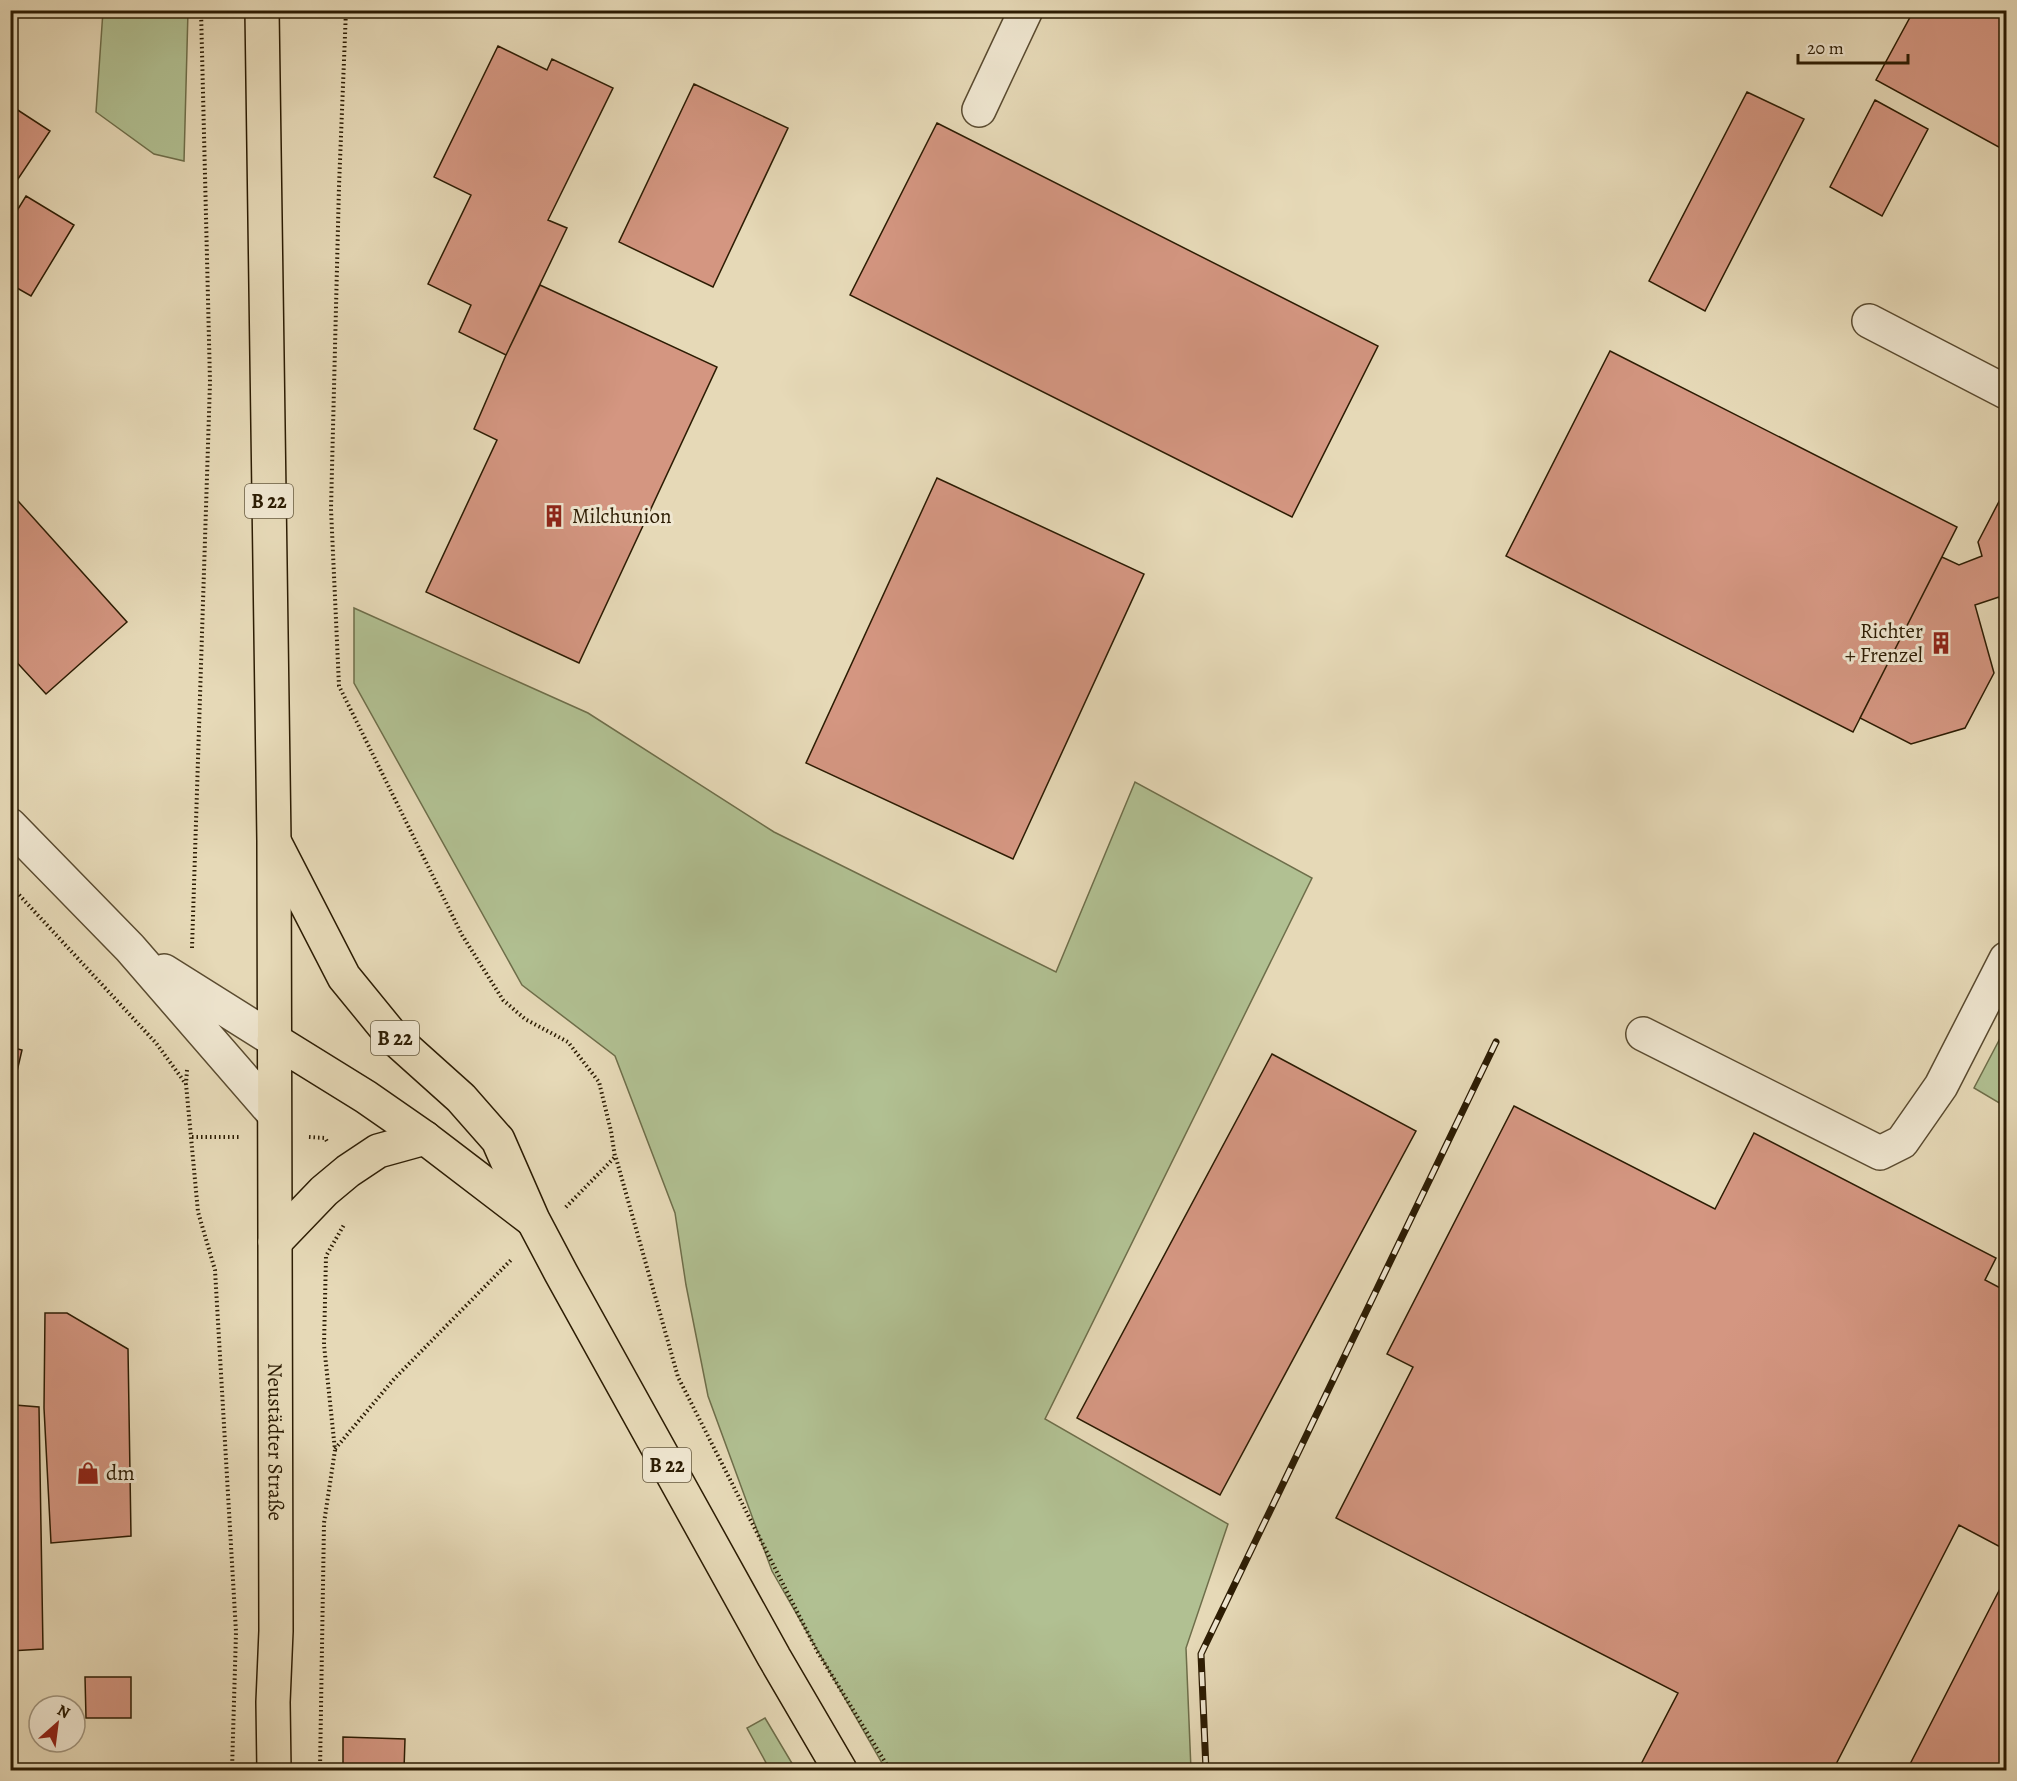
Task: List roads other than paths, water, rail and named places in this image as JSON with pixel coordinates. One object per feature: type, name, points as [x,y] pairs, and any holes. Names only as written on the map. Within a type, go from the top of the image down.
[{"type":"main road","name":"B 22","points":[[262,10],[274,841],[274,1040],[366,1097],[424,1138],[548,1215]]},
{"type":"main road","name":"B 22","points":[[274,841],[344,977],[393,1037],[461,1098],[498,1140],[548,1215],[774,1657],[840,1770]]},
{"type":"main road","name":"Neustädter Straße","points":[[274,1040],[276,1632],[273,1702],[274,1770]]},
{"type":"main road","points":[[275,1242],[324,1191],[348,1171],[378,1151],[424,1138]]},
{"type":"street","points":[[980,110],[1026,10]]},
{"type":"street","points":[[1869,321],[2007,392]]},
{"type":"street","points":[[10,825],[130,948],[191,1003],[274,1114]]},
{"type":"street","points":[[1643,1034],[1880,1153],[1902,1142],[1941,1086],[2007,959]]},
{"type":"street","points":[[191,1003],[274,1040]]},
{"type":"railway","points":[[1206,1770],[1201,1654],[1496,1042]]},
{"type":"place","name":"Milchunion","points":[[554,516]]},
{"type":"place","name":"Richter + Frenzel","points":[[1941,643]]},
{"type":"place","name":"dm","points":[[88,1473]]}]
